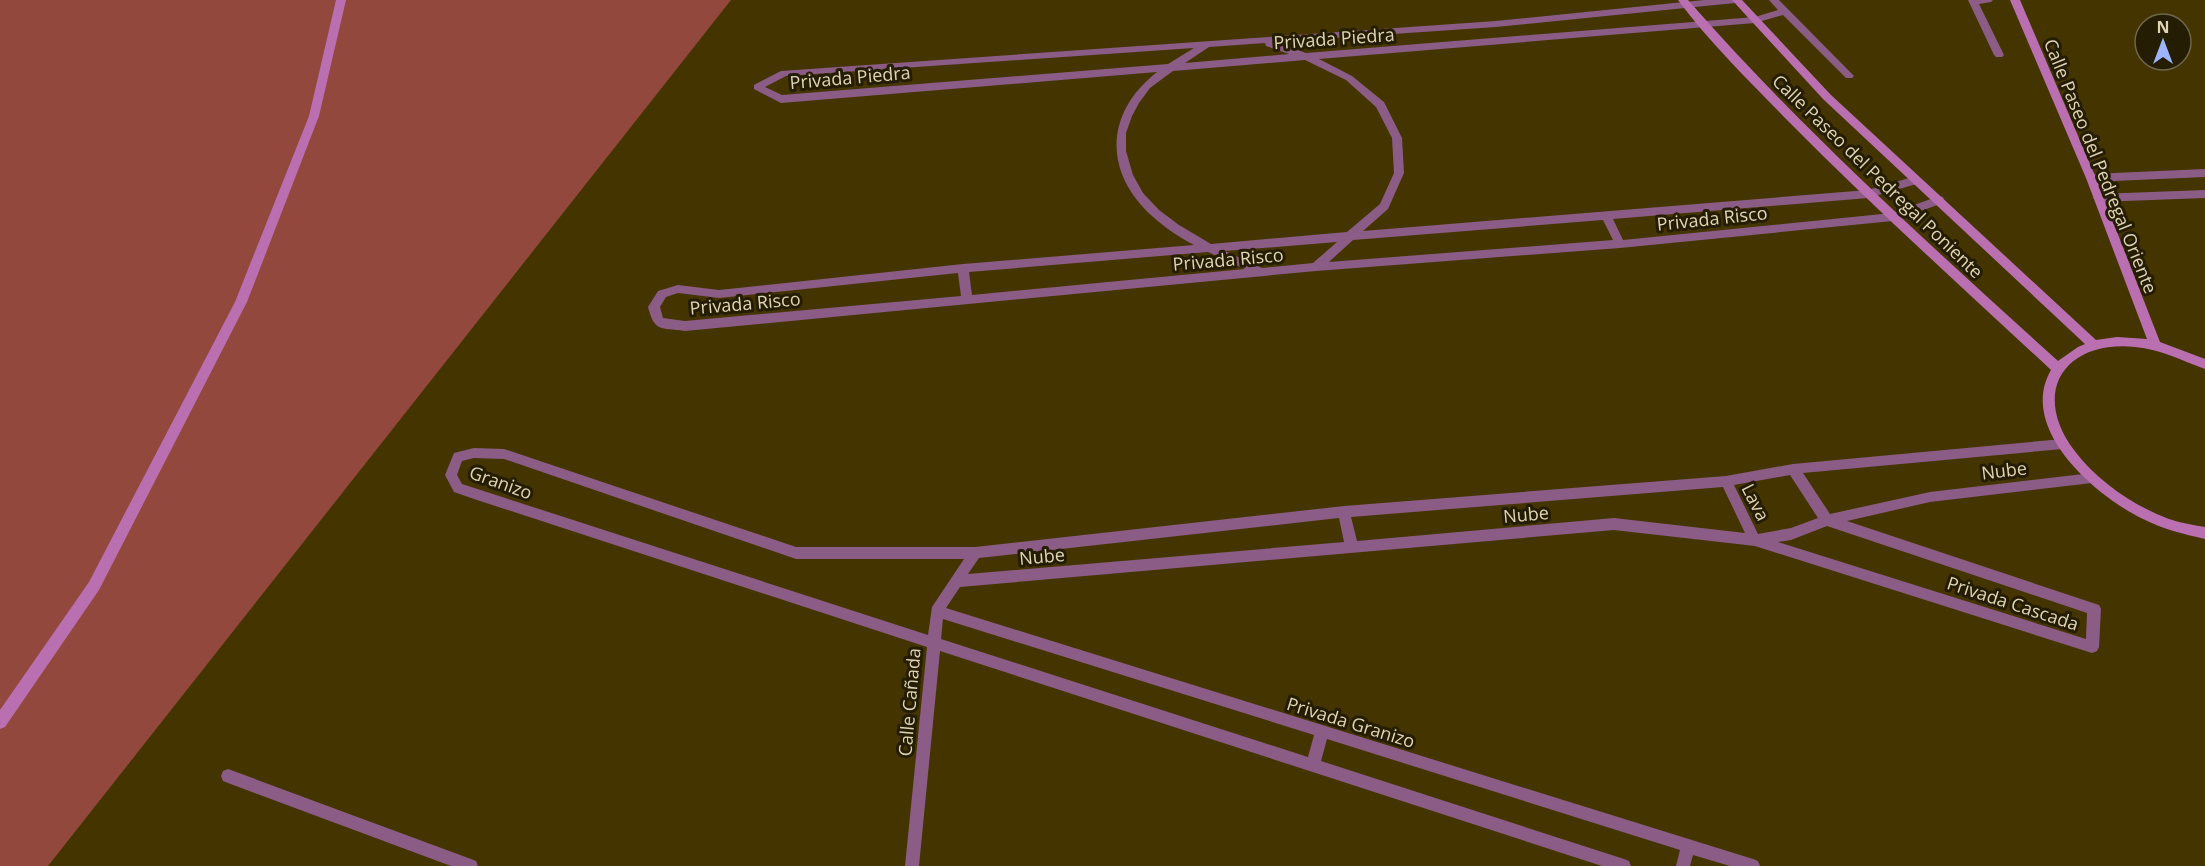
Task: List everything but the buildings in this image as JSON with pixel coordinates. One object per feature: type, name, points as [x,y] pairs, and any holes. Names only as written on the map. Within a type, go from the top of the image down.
[{"type":"street","points":[[0,722],[94,586],[241,302],[314,116],[341,0]]},
{"type":"street","name":"Privada Piedra","points":[[1736,0],[1685,3],[1496,24],[1263,42],[784,72],[757,87],[781,99],[1755,20],[1785,11]]},
{"type":"street","name":"Calle Paseo del Pedregal Poniente","points":[[1736,0],[1827,97],[2093,345]]},
{"type":"street","points":[[1774,0],[1849,76]]},
{"type":"street","points":[[1988,0],[1973,1],[1999,55]]},
{"type":"street","name":"Calle Paseo del Pedregal Oriente","points":[[2015,0],[2091,178],[2155,345]]},
{"type":"street","name":"Calle Paseo del Pedregal Poniente","points":[[1685,3],[1706,23],[1775,102],[1868,194],[2057,368]]},
{"type":"street","points":[[1496,24],[1503,42]]},
{"type":"street","points":[[1263,42],[1307,57],[1349,78],[1380,105],[1397,138],[1399,173],[1384,206],[1316,267]]},
{"type":"street","points":[[1208,44],[1148,85],[1128,110],[1119,139],[1123,170],[1140,199],[1168,224],[1207,247],[1263,273]]},
{"type":"street","points":[[980,82],[981,59]]},
{"type":"street","points":[[2091,178],[2205,173]]},
{"type":"street","name":"Privada Risco","points":[[1916,180],[1868,194],[963,268],[719,294],[678,289],[662,294],[654,307],[658,322],[685,326],[1316,267],[1620,244],[1893,217],[1939,200]]},
{"type":"street","points":[[2098,198],[2205,194]]},
{"type":"street","points":[[1605,214],[1620,244]]},
{"type":"street","points":[[963,268],[967,300]]},
{"type":"street","points":[[2205,364],[2155,345],[2122,342],[2093,345],[2073,354],[2057,368],[2049,390],[2051,416],[2063,444],[2092,478],[2126,505],[2166,524],[2205,533]]},
{"type":"street","name":"Nube","points":[[975,552],[1344,512],[1726,481],[1793,469],[2063,444]]},
{"type":"street","name":"Granizo","points":[[933,642],[474,494],[458,488],[451,475],[458,458],[474,453],[504,454],[796,552],[975,552]]},
{"type":"street","points":[[1793,469],[1827,520]]},
{"type":"street","name":"Nube","points":[[958,581],[1614,524],[1755,540],[1791,534],[1827,520],[1930,497],[2092,478]]},
{"type":"street","name":"Lava","points":[[1726,481],[1755,540]]},
{"type":"street","points":[[1344,512],[1352,547]]},
{"type":"street","name":"Privada Cascada","points":[[1755,540],[2092,647],[2094,609],[1827,520]]},
{"type":"street","name":"Calle Cañada","points":[[912,866],[937,611],[975,552]]},
{"type":"street","name":"Privada Granizo","points":[[937,611],[1754,866]]},
{"type":"street","points":[[933,642],[1624,866]]},
{"type":"street","points":[[1313,765],[1322,732]]},
{"type":"street","points":[[228,776],[471,866]]},
{"type":"street","points":[[1683,866],[1688,846]]},
{"type":"shaded area","points":[[0,0],[731,0],[48,866],[0,866]]}]
